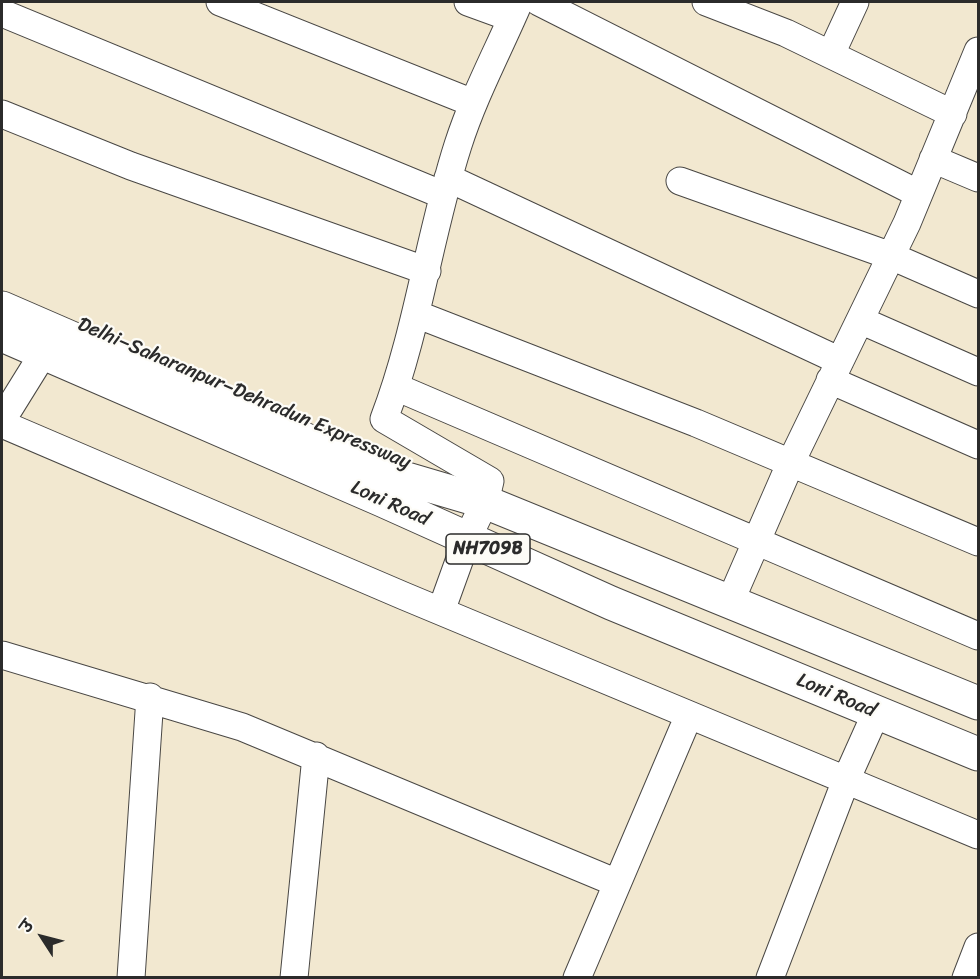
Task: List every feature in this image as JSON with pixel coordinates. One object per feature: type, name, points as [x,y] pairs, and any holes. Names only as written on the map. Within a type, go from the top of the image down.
[{"type":"highway","name":"Delhi–Saharanpur–Dehradun Expressway","points":[[2,291],[320,423],[485,502]]},
{"type":"highway","name":"Loni Road","points":[[2,308],[373,470],[485,502],[978,703]]},
{"type":"highway","name":"Loni Road","points":[[2,335],[371,495],[611,603],[978,754]]},
{"type":"street","points":[[220,2],[473,103]]},
{"type":"street","points":[[441,611],[467,539],[485,502],[490,481],[384,419],[396,387],[416,314],[446,186],[473,103],[515,10],[468,2]]},
{"type":"street","points":[[539,2],[919,194]]},
{"type":"street","points":[[706,2],[831,54],[953,114]]},
{"type":"street","points":[[831,54],[855,2]]},
{"type":"street","points":[[2,13],[446,186],[835,370],[978,445]]},
{"type":"street","points":[[730,602],[791,462],[891,256],[953,114],[973,80],[978,51]]},
{"type":"street","points":[[2,114],[131,166],[427,271]]},
{"type":"street","points":[[933,159],[978,178]]},
{"type":"street","points":[[680,181],[891,256],[978,294]]},
{"type":"street","points":[[416,314],[791,462],[978,542]]},
{"type":"street","points":[[860,320],[978,372]]},
{"type":"street","points":[[43,354],[2,422],[441,611],[978,835]]},
{"type":"street","points":[[396,387],[978,636]]},
{"type":"street","points":[[2,655],[150,697],[242,727],[617,883]]},
{"type":"street","points":[[131,978],[150,697]]},
{"type":"street","points":[[770,978],[846,780],[876,713]]},
{"type":"street","points":[[577,978],[689,715]]},
{"type":"street","points":[[294,978],[316,756]]},
{"type":"street","points":[[966,978],[978,947]]}]
